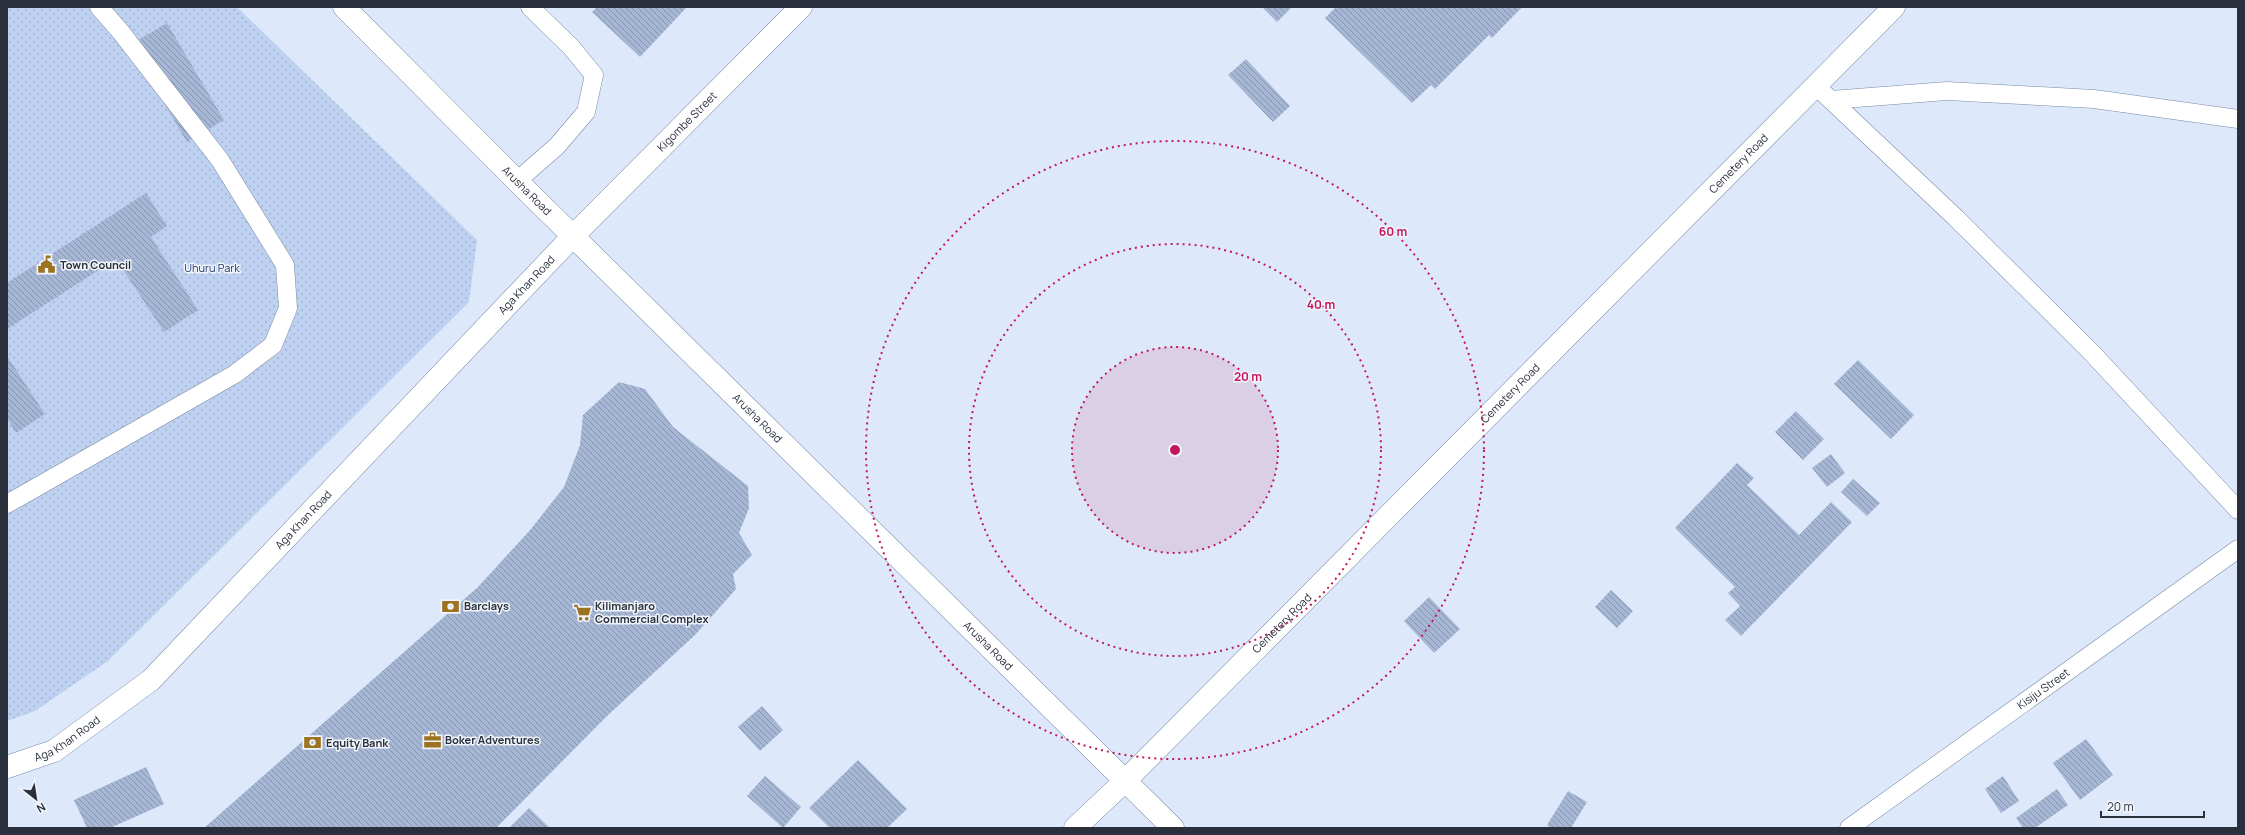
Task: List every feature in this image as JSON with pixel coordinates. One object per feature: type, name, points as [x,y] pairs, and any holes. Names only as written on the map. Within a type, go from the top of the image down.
[{"type":"main road","name":"Arusha Road","points":[[344,7],[517,181],[1173,828]]},
{"type":"main road","name":"Kigombe Street","points":[[573,236],[801,7]]},
{"type":"main road","name":"Cemetery Road","points":[[1075,828],[1126,780],[1823,93],[1894,7]]},
{"type":"main road","name":"Aga Khan Road","points":[[7,767],[54,751],[151,680],[573,236]]},
{"type":"lane","points":[[7,504],[235,374],[273,346],[288,308],[285,265],[220,160],[120,31],[99,7]]},
{"type":"lane","points":[[517,181],[557,146],[586,112],[594,75],[571,47],[530,7]]},
{"type":"lane","points":[[1823,93],[1947,91],[2094,99],[2238,118]]},
{"type":"lane","points":[[1823,93],[1956,218],[2086,348],[2238,510]]},
{"type":"lane","name":"Kisiju Street","points":[[1849,828],[2238,548]]},
{"type":"green space","name":"Uhuru Park","points":[[7,7],[237,7],[477,240],[469,302],[108,661],[35,711],[7,721]]},
{"type":"building","points":[[597,7],[687,7],[640,57],[592,12]]},
{"type":"building","points":[[1262,7],[1292,7],[1277,22]]},
{"type":"building","points":[[1336,7],[1522,7],[1492,38],[1489,35],[1435,89],[1431,85],[1412,103],[1325,18]]},
{"type":"building","points":[[167,23],[224,120],[187,142],[130,45]]},
{"type":"building","points":[[1246,59],[1290,106],[1273,122],[1228,75]]},
{"type":"building","points":[[146,193],[167,226],[151,237],[198,310],[164,332],[116,259],[7,329],[7,283]]},
{"type":"building","points":[[7,356],[45,414],[16,433],[7,418]]},
{"type":"building","points":[[1858,360],[1914,415],[1891,439],[1834,384]]},
{"type":"building","name":"Kilimanjaro Commercial Complex","points":[[619,382],[645,389],[673,427],[748,486],[749,508],[739,533],[752,555],[733,574],[736,589],[695,635],[608,715],[496,828],[204,828],[478,587],[531,529],[564,487],[580,445],[583,415]]},
{"type":"building","points":[[1796,411],[1824,439],[1803,460],[1775,432]]},
{"type":"building","points":[[1831,454],[1845,473],[1827,487],[1812,468]]},
{"type":"building","points":[[1737,463],[1754,478],[1747,485],[1799,535],[1831,502],[1852,522],[1741,636],[1725,620],[1740,606],[1728,593],[1735,587],[1675,528]]},
{"type":"building","points":[[1853,479],[1880,503],[1867,516],[1841,492]]},
{"type":"building","points":[[1611,590],[1633,611],[1617,628],[1595,607]]},
{"type":"building","points":[[1429,597],[1460,629],[1434,653],[1404,621]]},
{"type":"building","points":[[762,706],[783,730],[760,751],[738,727]]},
{"type":"building","points":[[2086,739],[2113,775],[2080,800],[2053,763]]},
{"type":"building","points":[[858,760],[907,809],[887,828],[830,828],[809,808]]},
{"type":"building","points":[[146,767],[164,804],[110,828],[87,828],[74,800]]},
{"type":"building","points":[[765,776],[801,807],[783,828],[747,796]]},
{"type":"building","points":[[2003,776],[2019,801],[2001,813],[1985,789]]},
{"type":"building","points":[[2057,789],[2068,805],[2035,828],[2023,828],[2016,818]]},
{"type":"building","points":[[1568,791],[1587,802],[1571,828],[1551,828],[1547,825]]},
{"type":"building","points":[[529,808],[550,828],[509,828]]},
{"type":"place","name":"Town Council","points":[[47,265]]},
{"type":"place","name":"Barclays","points":[[451,606]]},
{"type":"place","name":"Kilimanjaro Commercial Complex","points":[[582,612]]},
{"type":"place","name":"Boker Adventures","points":[[432,740]]},
{"type":"place","name":"Equity Bank","points":[[313,743]]}]
